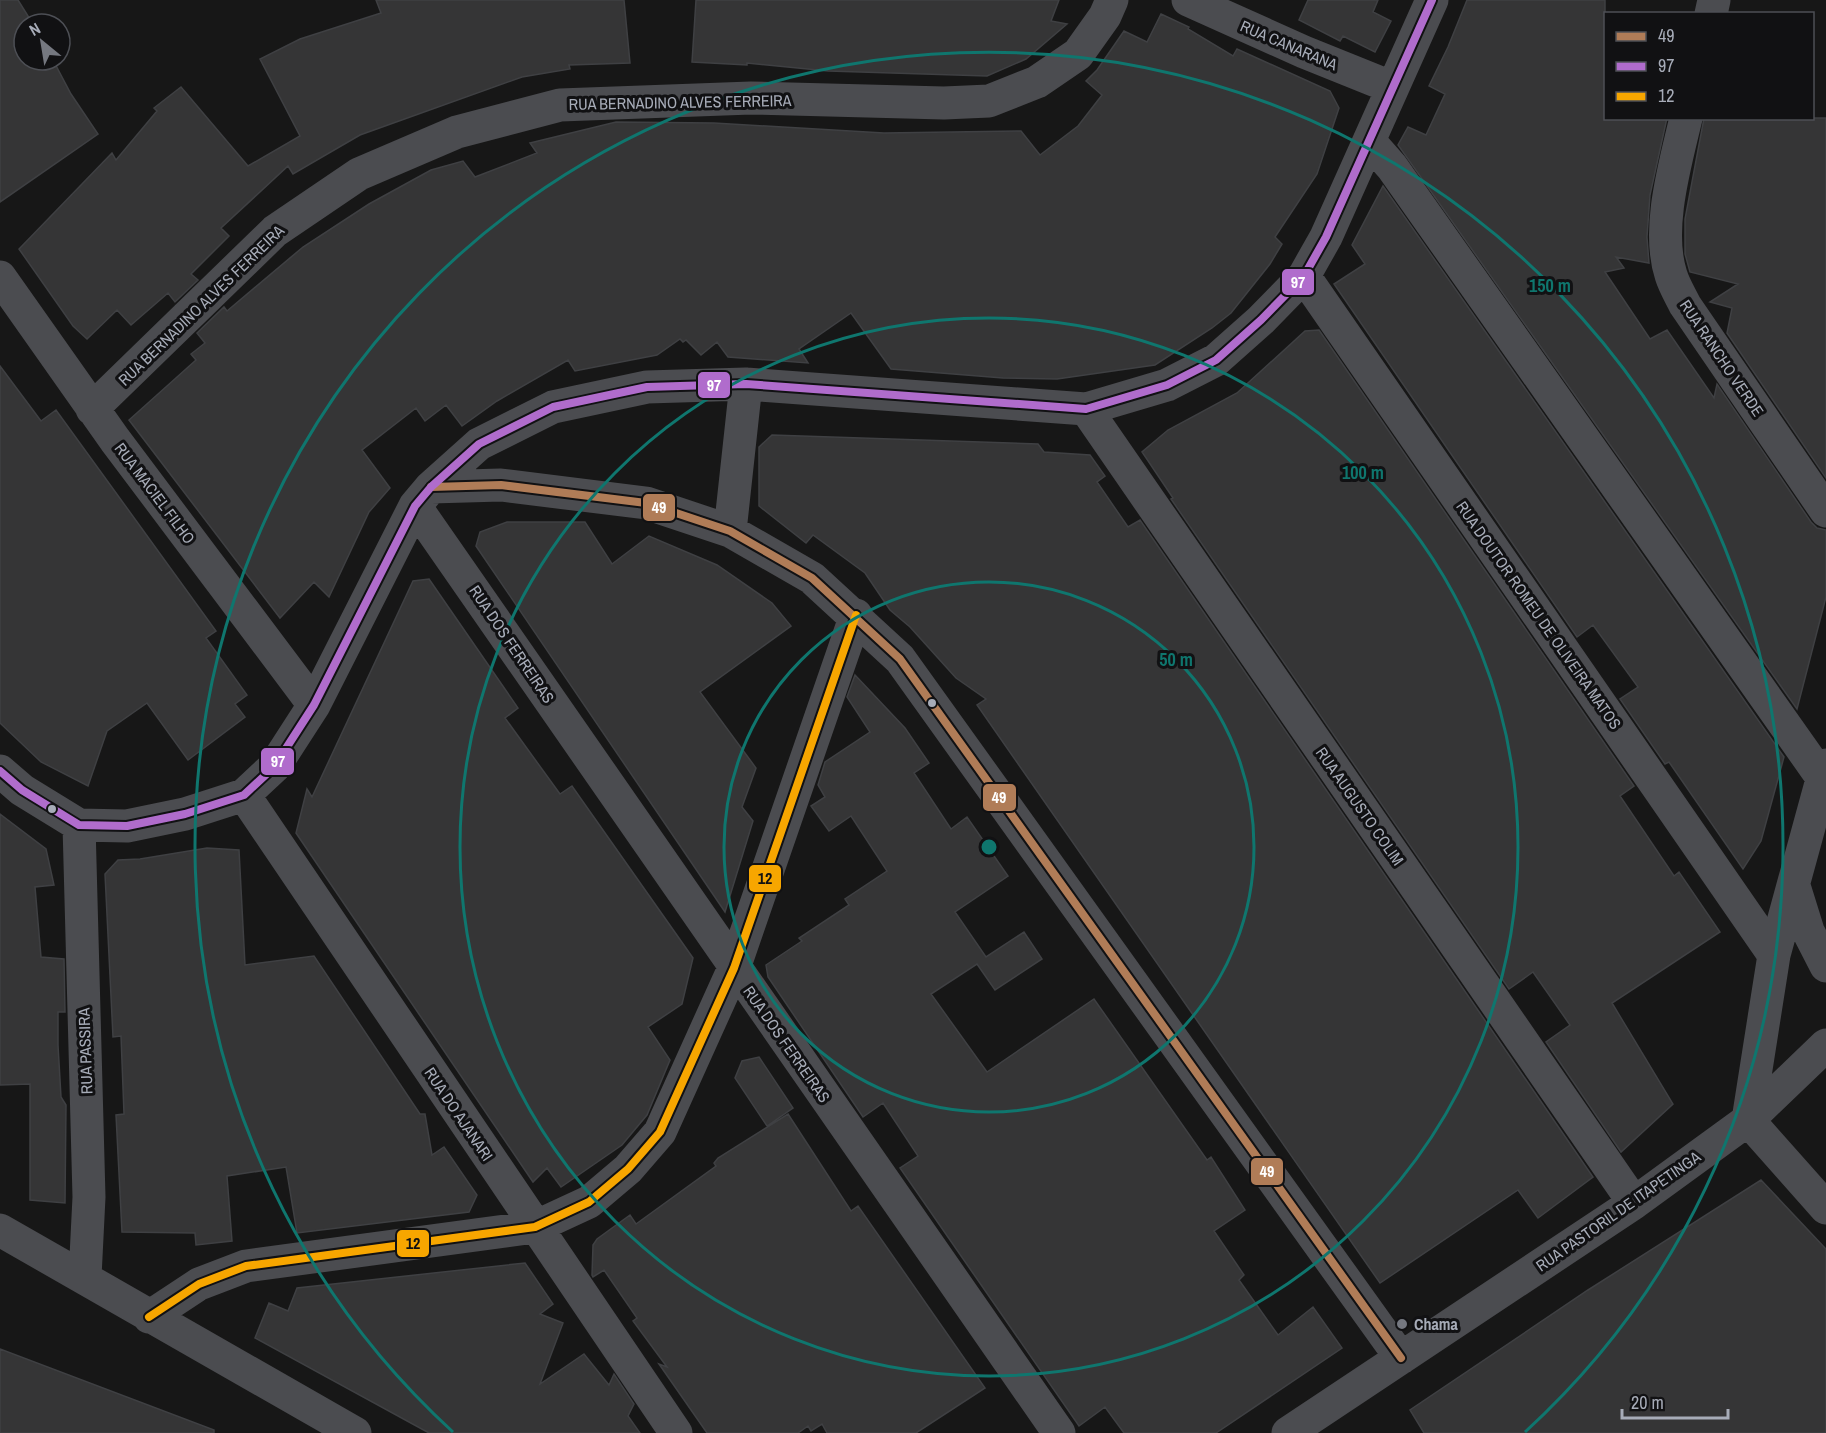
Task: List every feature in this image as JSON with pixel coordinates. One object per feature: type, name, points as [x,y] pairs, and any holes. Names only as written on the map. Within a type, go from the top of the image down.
[{"type":"street","name":"RUA BERNADINO ALVES FERREIRA","points":[[92,409],[275,231],[359,174],[457,132],[560,105],[751,98],[944,103],[989,101],[1037,82],[1078,54],[1105,16],[1112,0]]},
{"type":"street","name":"RUA CANARANA","points":[[1188,0],[1304,52],[1391,87]]},
{"type":"street","points":[[0,771],[22,790],[79,825],[127,826],[185,814],[244,795],[274,767],[314,705],[423,496],[479,444],[553,407],[646,387],[746,384],[1086,409],[1167,385],[1216,360],[1261,320],[1304,276],[1326,237],[1370,142],[1391,87],[1432,0]]},
{"type":"street","name":"RUA RANCHO VERDE","points":[[1686,120],[1674,168],[1664,240],[1671,275],[1685,304],[1826,511]]},
{"type":"street","points":[[1370,142],[1392,167],[1824,772],[1774,955],[1748,1120],[1826,1208]]},
{"type":"street","name":"RUA DOUTOR ROMEU DE OLIVEIRA MATOS","points":[[1304,276],[1774,955]]},
{"type":"street","name":"RUA MACIEL FILHO","points":[[0,277],[92,409],[314,705]]},
{"type":"street","points":[[730,531],[746,384]]},
{"type":"street","name":"RUA AUGUSTO COLIM","points":[[1086,409],[1634,1203]]},
{"type":"street","points":[[423,496],[501,486],[646,503],[730,531],[812,578],[856,615],[900,659],[1401,1358]]},
{"type":"street","name":"RUA DOS FERREIRAS","points":[[423,496],[734,968],[1059,1433]]},
{"type":"street","points":[[149,1317],[199,1284],[246,1266],[535,1227],[589,1202],[628,1169],[660,1132],[734,968],[856,615]]},
{"type":"street","name":"RUA DO AJANARI","points":[[244,795],[676,1433]]},
{"type":"street","name":"RUA PASSIRA","points":[[79,825],[89,1197],[86,1277]]},
{"type":"street","points":[[1794,886],[1808,932],[1826,966]]},
{"type":"street","name":"RUA PASTORIL DE ITAPETINGA","points":[[1288,1433],[1634,1203],[1748,1120],[1826,1045]]},
{"type":"street","points":[[0,1230],[86,1277],[149,1317],[355,1433]]},
{"type":"building","points":[[0,0],[18,0],[26,12],[12,12],[12,72],[59,72],[98,134],[0,202]]},
{"type":"building","points":[[376,0],[624,0],[630,63],[569,65],[570,69],[522,77],[360,135],[293,174],[288,166],[221,228],[229,236],[191,274],[198,280],[175,302],[168,293],[131,325],[117,310],[87,339],[73,326],[19,249],[112,153],[116,160],[157,111],[154,108],[181,87],[248,166],[300,136],[260,59],[300,39],[381,13]]},
{"type":"building","points":[[696,0],[1059,0],[1051,21],[1067,24],[1026,59],[987,76],[828,71],[747,63],[747,65],[692,62]]},
{"type":"building","points":[[1308,0],[1378,0],[1373,12],[1391,21],[1375,52],[1343,36],[1340,41],[1299,20]]},
{"type":"building","points":[[1467,0],[1605,0],[1604,120],[1667,120],[1650,195],[1647,237],[1649,263],[1616,257],[1624,268],[1605,272],[1650,339],[1667,330],[1714,398],[1717,384],[1811,522],[1817,528],[1826,530],[1826,597],[1797,709],[1398,145],[1408,127],[1426,135],[1445,94],[1429,86]]},
{"type":"building","points":[[1161,14],[1189,27],[1188,29],[1233,56],[1237,49],[1330,91],[1339,108],[1317,174],[1275,237],[1282,244],[1270,264],[1231,313],[1155,365],[1057,379],[1003,378],[891,369],[851,313],[799,349],[808,363],[728,357],[717,342],[701,355],[686,340],[683,342],[680,339],[657,355],[575,371],[568,360],[497,401],[462,426],[446,405],[425,421],[416,408],[362,450],[390,488],[369,512],[329,597],[314,582],[280,618],[129,420],[196,360],[191,354],[205,343],[197,333],[224,307],[227,311],[303,247],[369,204],[431,170],[463,161],[475,177],[537,153],[530,143],[616,122],[714,123],[884,133],[1021,131],[1040,155],[1078,126],[1102,95],[1086,81],[1097,70],[1124,31],[1147,42]]},
{"type":"building","points":[[1814,118],[1826,118],[1826,478],[1727,333],[1732,308],[1710,302],[1738,284],[1690,272],[1685,254],[1685,219],[1704,120],[1814,120]]},
{"type":"building","points":[[1383,186],[1784,757],[1761,841],[1743,869],[1669,762],[1665,764],[1620,699],[1638,687],[1593,625],[1577,637],[1334,284],[1365,264],[1352,245]]},
{"type":"building","points":[[1319,330],[1634,786],[1620,796],[1674,876],[1679,872],[1720,932],[1612,1003],[1673,1104],[1621,1152],[1546,1042],[1570,1025],[1533,972],[1509,989],[1171,499],[1173,498],[1142,452],[1168,430],[1237,393],[1305,331]]},
{"type":"building","points":[[0,366],[41,421],[56,410],[216,631],[206,638],[247,695],[235,704],[245,717],[188,760],[147,703],[107,731],[88,786],[41,762],[0,723]]},
{"type":"building","points":[[772,435],[1038,444],[1044,452],[1090,455],[1105,476],[1097,482],[1128,527],[1140,520],[1593,1177],[1538,1218],[1518,1190],[1380,1283],[977,705],[986,699],[956,678],[910,627],[890,610],[865,573],[813,535],[806,543],[759,506],[759,447]]},
{"type":"building","points":[[507,522],[585,522],[612,564],[649,536],[717,565],[772,603],[791,626],[700,692],[756,768],[742,807],[753,821],[725,912],[476,546],[480,532]]},
{"type":"building","points":[[429,579],[518,708],[505,718],[560,794],[572,786],[693,958],[682,1004],[648,1027],[670,1060],[647,1115],[622,1145],[561,1187],[547,1168],[533,1182],[296,833],[307,789],[312,797],[413,581]]},
{"type":"building","points":[[855,675],[905,728],[929,763],[914,773],[951,829],[967,817],[1008,876],[955,912],[986,957],[1024,932],[1042,959],[995,990],[977,964],[931,994],[987,1072],[1094,999],[1207,1160],[1211,1157],[1245,1210],[1214,1231],[1244,1275],[1239,1280],[1278,1335],[1313,1307],[1342,1348],[1216,1433],[1124,1433],[1105,1407],[1079,1426],[900,1168],[918,1156],[883,1103],[863,1117],[768,977],[766,965],[802,941],[799,938],[849,905],[845,899],[887,871],[851,816],[829,831],[811,806],[825,797],[818,785],[825,762],[870,732],[847,697]]},
{"type":"building","points":[[0,814],[46,849],[54,885],[35,887],[41,957],[64,959],[65,1012],[58,1012],[58,1045],[61,1097],[66,1105],[65,1203],[30,1200],[30,1084],[0,1085]]},
{"type":"building","points":[[207,848],[239,850],[245,965],[314,956],[420,1114],[425,1114],[432,1155],[444,1147],[477,1195],[469,1212],[297,1233],[286,1167],[227,1176],[232,1241],[196,1245],[195,1233],[122,1232],[116,1115],[124,1114],[121,1036],[113,1037],[105,874],[118,860],[140,859]]},
{"type":"building","points":[[759,1057],[793,1108],[767,1126],[735,1078],[742,1061]]},
{"type":"building","points":[[788,1114],[851,1211],[858,1206],[985,1388],[916,1433],[827,1433],[822,1424],[811,1431],[808,1426],[798,1433],[707,1433],[659,1364],[667,1367],[633,1321],[637,1318],[604,1270],[593,1277],[592,1275],[593,1245],[597,1239],[630,1215],[636,1224],[716,1166],[714,1163],[718,1158]]},
{"type":"building","points":[[1761,1180],[1826,1249],[1826,1433],[1424,1433],[1410,1410],[1588,1290]]},
{"type":"building","points":[[525,1263],[553,1304],[540,1314],[563,1323],[540,1384],[584,1354],[609,1385],[614,1374],[634,1404],[628,1416],[640,1433],[429,1433],[255,1338],[269,1303],[288,1311],[297,1288]]},
{"type":"building","points":[[0,1349],[214,1430],[214,1433],[0,1433]]},
{"type":"transit line","name":"97","points":[[0,771],[22,790],[79,825],[127,826],[185,814],[244,795],[274,767],[314,705],[415,506],[431,487],[479,444],[553,407],[647,387],[746,384],[1086,409],[1167,385],[1216,360],[1261,320],[1304,276],[1326,237],[1432,0]]},
{"type":"transit line","name":"49","points":[[431,487],[501,485],[646,503],[730,531],[812,578],[900,659],[1401,1358]]},
{"type":"transit line","name":"12","points":[[149,1317],[199,1284],[246,1266],[535,1227],[589,1202],[628,1169],[660,1132],[734,968],[856,615]]},
{"type":"place","name":"Chama","points":[[1402,1324]]}]
